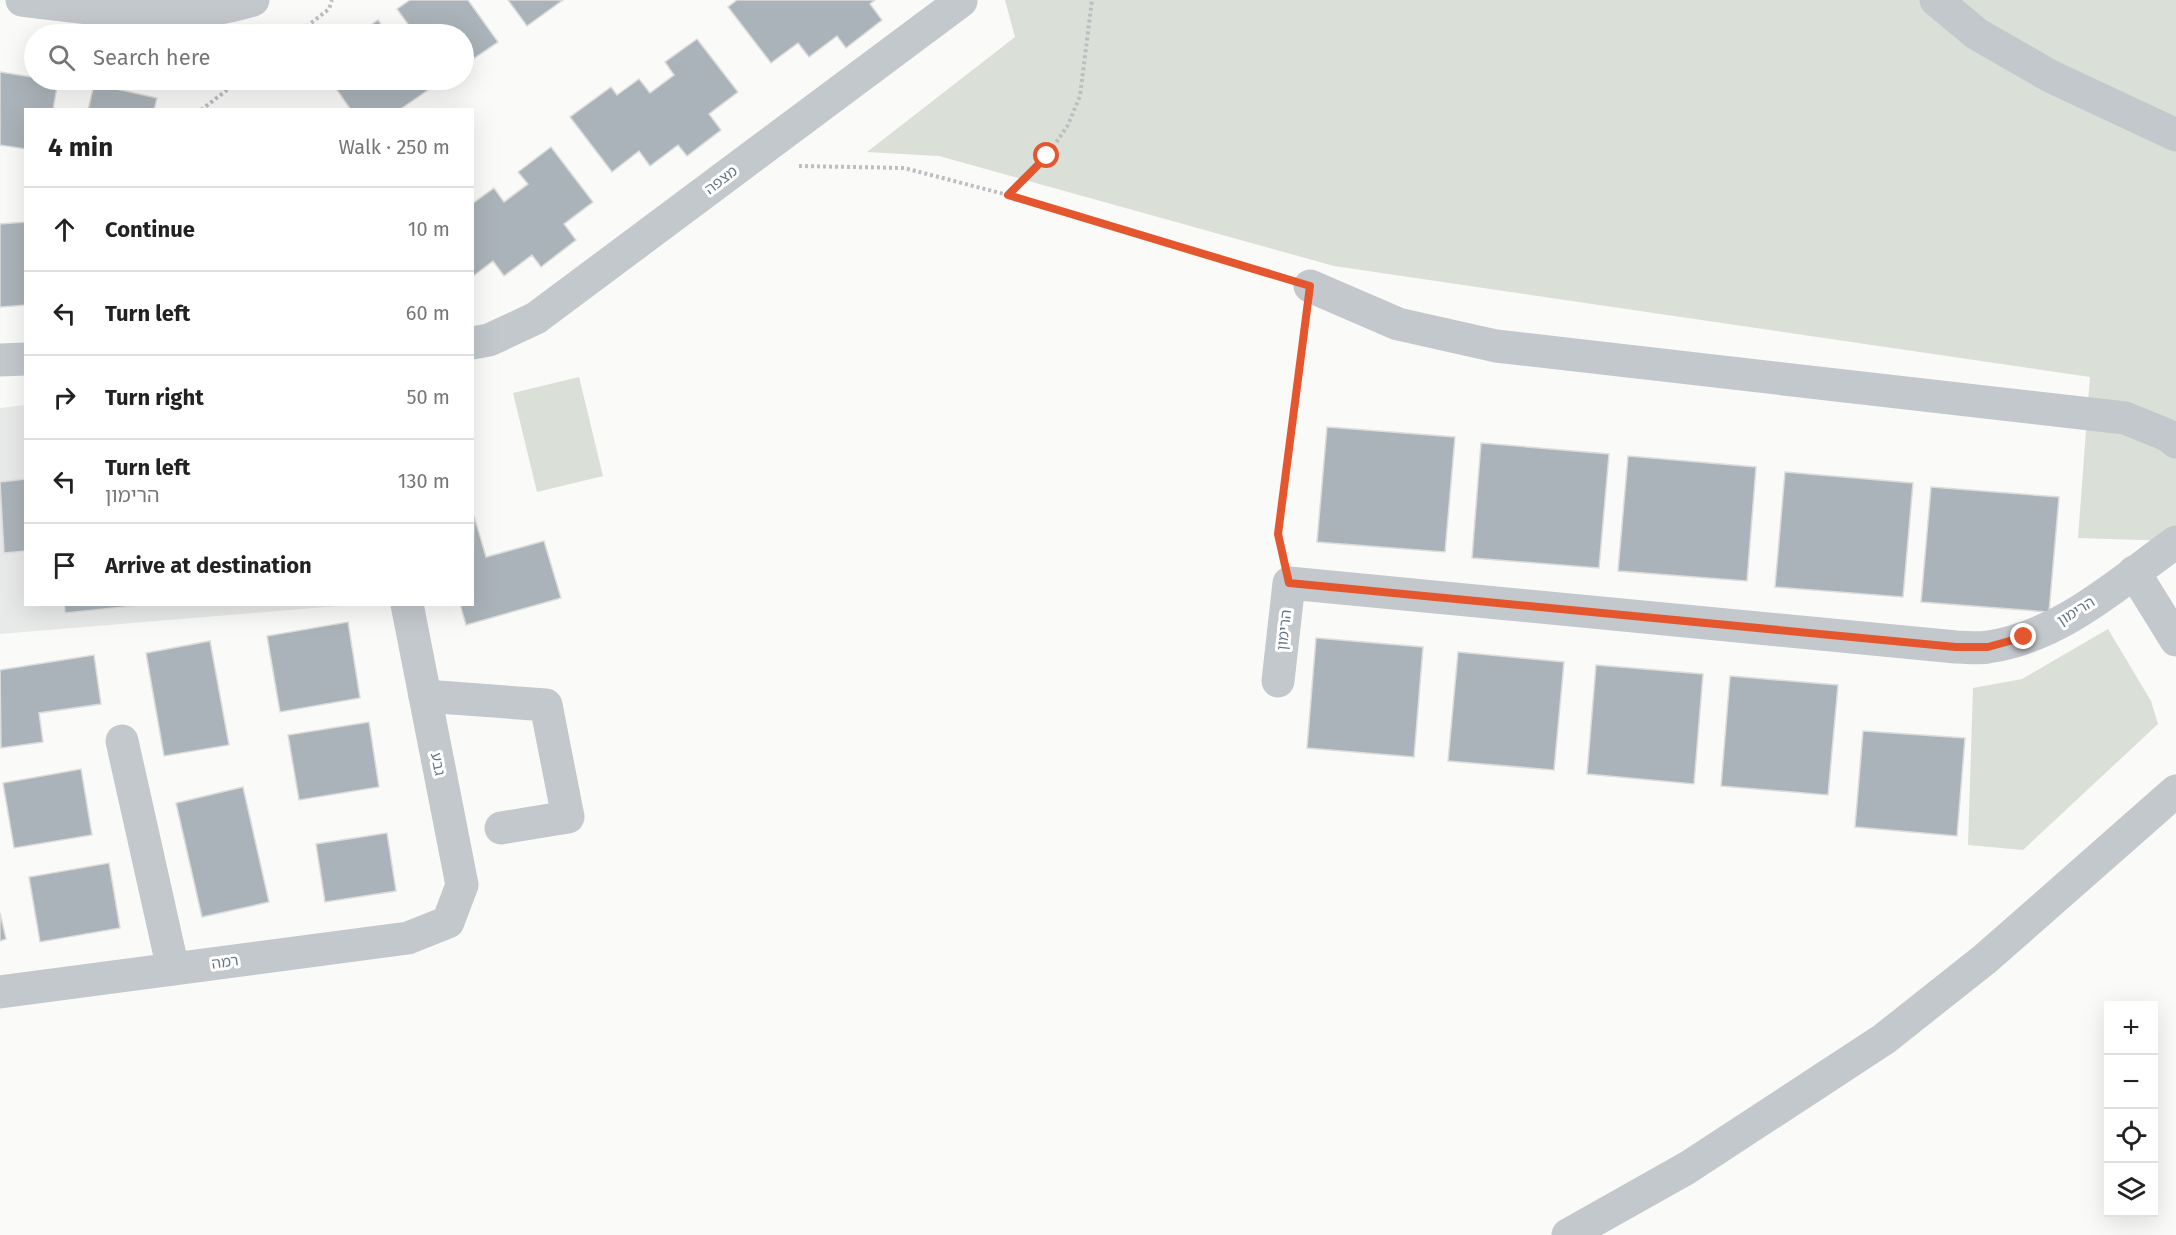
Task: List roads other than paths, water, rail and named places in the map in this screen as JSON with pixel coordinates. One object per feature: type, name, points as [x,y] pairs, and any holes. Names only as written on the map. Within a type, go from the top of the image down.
[{"type":"street","points":[[22,0],[130,13],[189,13],[253,0]]},
{"type":"street","points":[[1936,0],[1977,34],[2050,76],[2176,135]]},
{"type":"street","name":"מצפה","points":[[474,343],[489,340],[536,318],[961,1]]},
{"type":"street","points":[[1310,286],[1398,324],[1496,346],[2126,418],[2167,435],[2176,442]]},
{"type":"street","points":[[0,360],[24,359]]},
{"type":"street","name":"הרימון","points":[[1278,681],[1289,583],[1944,646],[1988,647],[2024,637],[2067,619],[2176,542]]},
{"type":"street","points":[[2134,572],[2176,640]]},
{"type":"street","name":"גבע","points":[[407,606],[462,885],[448,922]]},
{"type":"street","points":[[424,696],[546,705],[568,817],[501,828]]},
{"type":"street","points":[[122,741],[173,969]]},
{"type":"street","points":[[1568,1235],[1687,1168],[1884,1039],[1985,959],[2176,791]]},
{"type":"street","name":"רמה","points":[[0,992],[408,938],[448,922]]}]
